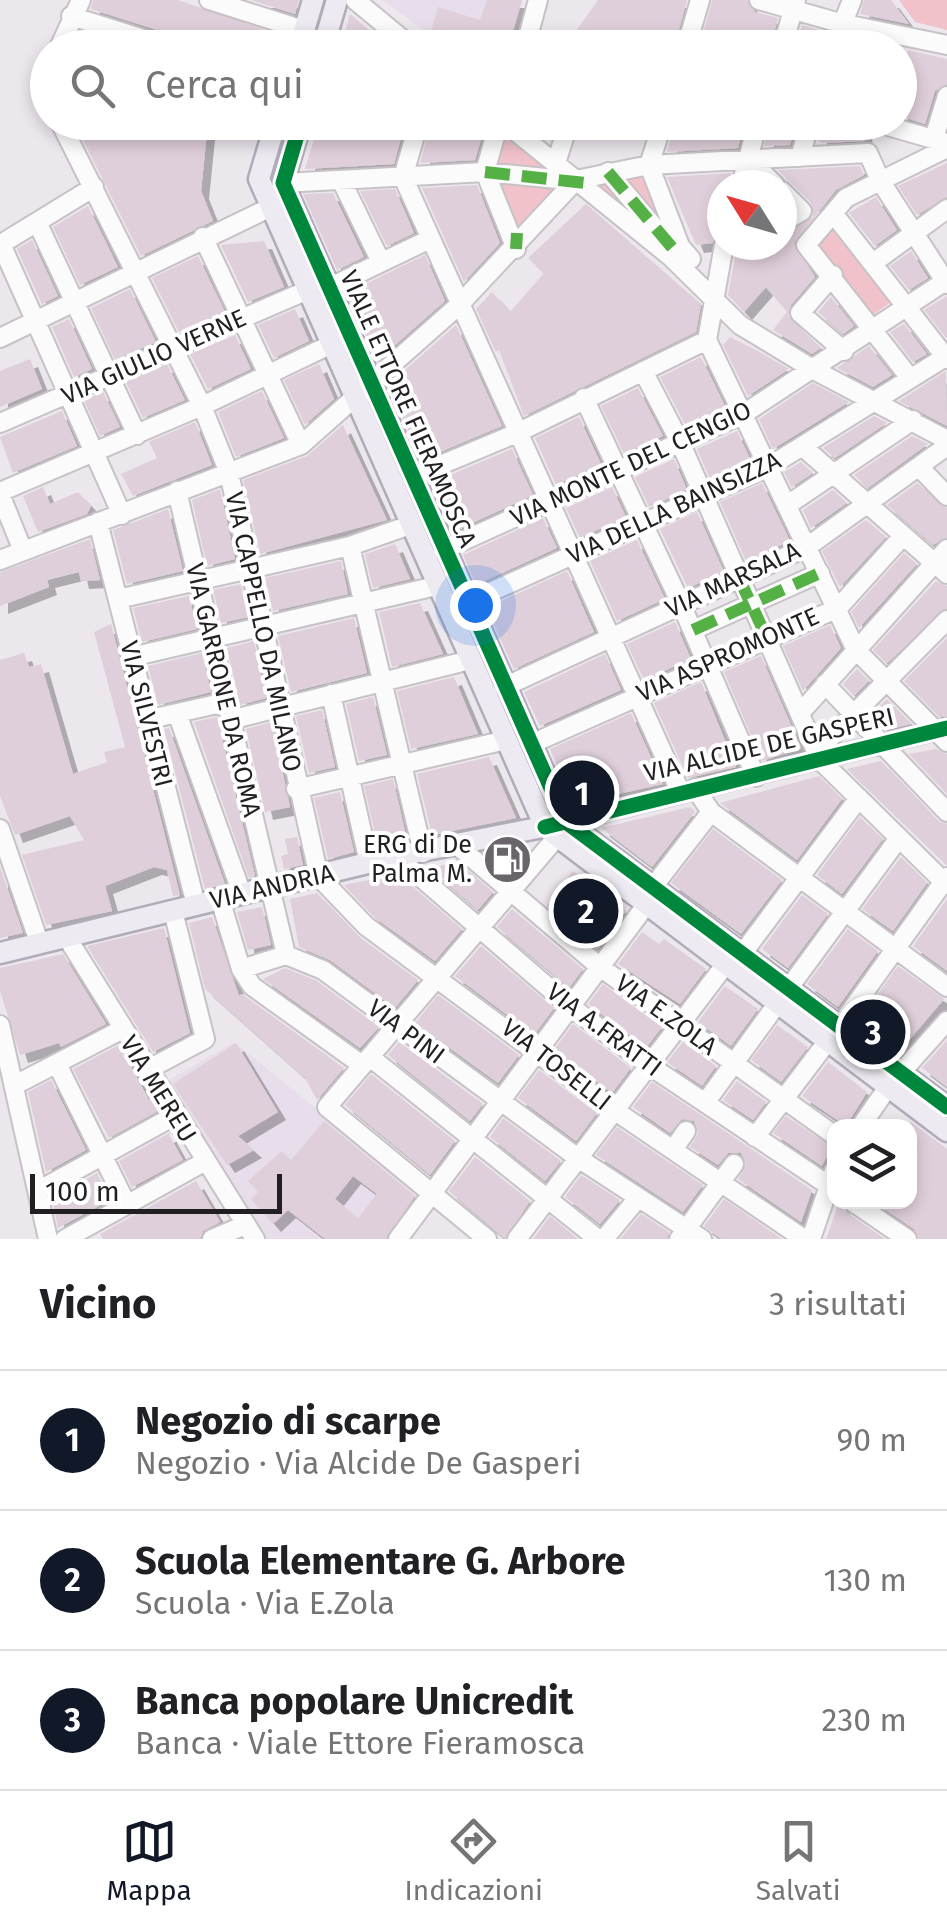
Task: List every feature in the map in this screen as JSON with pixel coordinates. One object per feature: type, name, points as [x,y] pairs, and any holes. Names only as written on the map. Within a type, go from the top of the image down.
[{"type":"main road","points":[[304,30],[313,0]]},
{"type":"main road","points":[[329,30],[338,0]]},
{"type":"main road","name":"VIALE ETTORE FIERAMOSCA","points":[[271,140],[259,179],[318,289],[364,392],[410,526],[506,740],[556,829],[895,1080]]},
{"type":"main road","points":[[283,183],[296,140]]},
{"type":"main road","name":"VIALE ETTORE FIERAMOSCA","points":[[283,183],[334,343],[412,477],[531,744],[556,829]]},
{"type":"main road","name":"VIA ANDRIA","points":[[0,952],[318,878],[396,856],[556,829]]},
{"type":"main road","points":[[895,1080],[947,1107]]},
{"type":"main road","points":[[895,1080],[947,1131]]},
{"type":"street","points":[[209,0],[280,30]]},
{"type":"street","points":[[355,0],[391,30]]},
{"type":"street","points":[[530,30],[538,0]]},
{"type":"street","points":[[691,30],[700,0]]},
{"type":"street","points":[[759,0],[795,5],[863,30]]},
{"type":"street","points":[[838,30],[852,0]]},
{"type":"street","points":[[787,30],[795,5]]},
{"type":"street","points":[[76,8],[129,30]]},
{"type":"street","points":[[917,43],[947,45]]},
{"type":"street","points":[[943,143],[947,96]]},
{"type":"street","points":[[917,135],[943,143]]},
{"type":"street","name":"VIA CAPPELLO DA MILANO","points":[[69,140],[202,406],[229,473],[266,624],[279,708],[318,878]]},
{"type":"street","points":[[413,140],[403,176],[458,305],[611,636],[688,790],[711,812],[947,987]]},
{"type":"street","points":[[496,140],[485,172],[516,241]]},
{"type":"street","points":[[524,140],[680,256]]},
{"type":"street","points":[[556,163],[563,140]]},
{"type":"street","points":[[658,140],[649,165],[680,256]]},
{"type":"street","points":[[745,170],[751,140]]},
{"type":"street","points":[[800,156],[805,140]]},
{"type":"street","points":[[872,140],[868,153],[881,182],[946,282]]},
{"type":"street","points":[[910,378],[875,328],[806,245],[846,198],[881,182],[943,143]]},
{"type":"street","points":[[0,560],[301,445],[458,305],[516,241],[581,182],[608,172],[649,165],[868,153]]},
{"type":"street","points":[[748,158],[760,170]]},
{"type":"street","points":[[283,183],[485,172],[581,182]]},
{"type":"street","points":[[608,172],[712,298],[740,324],[816,371],[914,420],[947,443]]},
{"type":"street","points":[[341,180],[380,262]]},
{"type":"street","points":[[94,187],[0,244],[122,514]]},
{"type":"street","points":[[0,338],[272,206]]},
{"type":"street","points":[[834,212],[946,357]]},
{"type":"street","points":[[873,263],[912,232],[945,214]]},
{"type":"street","points":[[37,222],[137,435]]},
{"type":"street","points":[[203,237],[301,445]]},
{"type":"street","name":"VIA GIULIO VERNE","points":[[0,424],[430,239]]},
{"type":"street","points":[[680,256],[707,249]]},
{"type":"street","points":[[721,260],[707,340],[856,650],[943,734]]},
{"type":"street","points":[[833,275],[800,313],[844,350]]},
{"type":"street","name":"VIA MONTE DEL CENGIO","points":[[443,550],[745,413],[816,371],[946,282]]},
{"type":"street","points":[[412,477],[517,433],[707,340]]},
{"type":"street","points":[[23,551],[0,493],[202,406],[334,343]]},
{"type":"street","name":"VIA DELLA BAINSIZZA","points":[[466,603],[770,466],[946,357]]},
{"type":"street","points":[[644,372],[680,442],[820,760],[946,880],[756,1137]]},
{"type":"street","points":[[584,398],[681,604],[756,777]]},
{"type":"street","points":[[789,504],[914,420]]},
{"type":"street","name":"VIA MARSALA","points":[[504,688],[807,547],[920,468],[947,443]]},
{"type":"street","points":[[801,712],[943,562],[903,536],[802,446]]},
{"type":"street","points":[[920,468],[947,496]]},
{"type":"street","name":"VIA GARRONE DA ROMA","points":[[177,492],[268,888]]},
{"type":"street","name":"VIA SILVESTRI","points":[[98,522],[196,906]]},
{"type":"street","points":[[118,599],[350,546],[410,526]]},
{"type":"street","name":"VIA ASPROMONTE","points":[[531,744],[766,636],[838,608],[903,536]]},
{"type":"street","points":[[350,546],[406,766],[423,853]]},
{"type":"street","points":[[692,630],[820,573]]},
{"type":"street","points":[[131,656],[436,586]]},
{"type":"street","points":[[820,760],[828,740],[947,620]]},
{"type":"street","points":[[230,720],[470,660]]},
{"type":"street","points":[[825,684],[947,812]]},
{"type":"street","points":[[331,694],[370,863]]},
{"type":"street","points":[[146,720],[226,702]]},
{"type":"street","points":[[177,713],[242,894]]},
{"type":"street","name":"VIA ALCIDE DE GASPERI","points":[[556,829],[688,790],[943,734]]},
{"type":"street","points":[[296,789],[506,740]]},
{"type":"street","points":[[517,1239],[647,1064],[800,877],[859,798]]},
{"type":"street","points":[[398,1239],[711,812]]},
{"type":"street","points":[[487,1239],[328,1107],[556,829]]},
{"type":"street","points":[[0,830],[38,942]]},
{"type":"street","points":[[706,1104],[899,838]]},
{"type":"street","name":"VIA E.ZOLA","points":[[459,847],[600,966],[827,1130]]},
{"type":"street","name":"VIA A.FRATTI","points":[[396,856],[571,1007],[647,1064],[756,1137],[827,1178]]},
{"type":"street","name":"VIA TOSELLI","points":[[318,878],[366,926],[439,976],[614,1110],[808,1239]]},
{"type":"street","points":[[241,970],[286,954],[268,888]]},
{"type":"street","points":[[220,899],[241,970],[252,986],[473,1138],[601,1239],[638,1198]]},
{"type":"street","points":[[146,1070],[204,1038],[173,911]]},
{"type":"street","name":"VIA MEREU","points":[[66,936],[174,1116],[250,1232]]},
{"type":"street","name":"VIA PINI","points":[[286,954],[323,970],[498,1101],[689,1236]]},
{"type":"street","points":[[867,1119],[947,1021]]},
{"type":"street","points":[[0,1025],[48,1239]]},
{"type":"street","points":[[15,1085],[121,1030]]},
{"type":"street","points":[[57,1064],[127,1205]]},
{"type":"street","points":[[38,1191],[174,1116]]},
{"type":"street","points":[[673,1150],[686,1131]]},
{"type":"street","points":[[65,1239],[204,1162]]},
{"type":"street","points":[[689,1236],[734,1164]]},
{"type":"street","points":[[808,1239],[827,1193]]},
{"type":"street","points":[[862,1209],[906,1239]]},
{"type":"street","points":[[212,1239],[250,1232]]},
{"type":"shaded area","points":[[382,0],[522,0],[513,30],[423,30]]},
{"type":"shaded area","points":[[899,0],[947,0],[947,30],[915,22]]},
{"type":"shaded area","points":[[501,140],[520,140],[568,180],[517,233],[495,172]]},
{"type":"shaded area","points":[[644,174],[678,248],[585,183]]},
{"type":"shaded area","points":[[832,223],[895,299],[873,315],[814,243]]},
{"type":"shaded area","points":[[234,1042],[422,1194],[392,1239],[262,1239],[164,1083]]},
{"type":"building","points":[[93,0],[178,0],[265,30],[157,30],[91,9]]},
{"type":"building","points":[[250,0],[299,0],[295,14]]},
{"type":"building","points":[[487,0],[522,0],[513,30],[431,30],[438,7],[480,20]]},
{"type":"building","points":[[598,0],[687,0],[679,30],[577,30]]},
{"type":"building","points":[[712,0],[747,0],[755,12],[778,18],[775,30],[704,30]]},
{"type":"building","points":[[864,0],[891,0],[909,24],[860,14]]},
{"type":"building","points":[[350,14],[369,30],[346,30]]},
{"type":"building","points":[[917,52],[947,59],[947,84],[935,91],[925,124],[917,121]]},
{"type":"building","points":[[83,140],[206,140],[201,191],[213,221],[141,256]]},
{"type":"building","points":[[314,140],[400,140],[394,164],[305,169]]},
{"type":"building","points":[[426,140],[481,140],[475,160],[420,163]]},
{"type":"building","points":[[670,140],[740,140],[738,148],[667,152]]},
{"type":"building","points":[[766,140],[792,140],[790,145],[764,146]]},
{"type":"building","points":[[818,140],[865,141],[822,143]]},
{"type":"building","points":[[947,163],[947,197],[917,215],[898,186]]},
{"type":"building","points":[[860,166],[864,175],[836,190],[797,239],[797,226],[813,217],[811,202],[797,188],[797,170],[778,170]]},
{"type":"building","points":[[707,174],[707,244],[696,245],[667,177]]},
{"type":"building","points":[[477,185],[500,243],[464,282],[422,188]]},
{"type":"building","points":[[395,189],[414,233],[387,246],[360,191]]},
{"type":"building","points":[[333,193],[364,257],[337,270],[303,194]]},
{"type":"building","points":[[876,197],[897,230],[875,246],[849,213]]},
{"type":"building","points":[[586,204],[701,304],[696,332],[524,416],[499,350],[496,352],[476,309],[492,292],[510,312],[544,273],[528,258]]},
{"type":"building","points":[[88,206],[118,267],[80,285],[53,227]]},
{"type":"building","points":[[32,240],[58,296],[42,304],[17,249]]},
{"type":"building","points":[[264,241],[284,287],[248,302],[221,245]]},
{"type":"building","points":[[797,248],[815,277],[791,305],[788,316],[821,348],[812,354],[773,330],[787,312],[766,287],[744,312],[728,295],[734,260],[797,260]]},
{"type":"building","points":[[911,251],[928,278],[909,290],[890,266]]},
{"type":"building","points":[[425,255],[445,301],[377,361],[347,293]]},
{"type":"building","points":[[198,256],[225,312],[179,332],[152,278]]},
{"type":"building","points":[[130,289],[156,342],[115,360],[91,308]]},
{"type":"building","points":[[947,296],[947,339],[924,310]]},
{"type":"building","points":[[831,297],[854,326],[843,334],[818,312]]},
{"type":"building","points":[[295,309],[309,341],[274,358],[258,325]]},
{"type":"building","points":[[69,319],[92,369],[74,377],[52,327]]},
{"type":"building","points":[[904,324],[927,354],[913,362],[890,332]]},
{"type":"building","points":[[456,325],[502,426],[421,460],[388,385]]},
{"type":"building","points":[[235,335],[251,369],[208,389],[190,354]]},
{"type":"building","points":[[730,337],[789,369],[748,396],[723,345]]},
{"type":"building","points":[[869,346],[892,375],[873,387],[837,368]]},
{"type":"building","points":[[701,357],[726,408],[686,426],[660,377]]},
{"type":"building","points":[[30,359],[42,389],[0,407],[0,371]]},
{"type":"building","points":[[167,364],[185,400],[143,418],[126,382]]},
{"type":"building","points":[[319,364],[334,399],[305,425],[284,380]]},
{"type":"building","points":[[946,371],[947,426],[899,401]]},
{"type":"building","points":[[813,383],[849,402],[773,449],[759,419]]},
{"type":"building","points":[[638,388],[663,436],[624,454],[601,406]]},
{"type":"building","points":[[262,391],[284,438],[236,457],[218,412]]},
{"type":"building","points":[[103,392],[120,427],[100,436],[84,400]]},
{"type":"building","points":[[62,411],[77,446],[13,473],[0,437]]},
{"type":"building","points":[[874,416],[887,423],[835,458],[823,448]]},
{"type":"building","points":[[579,417],[601,464],[556,485],[535,438]]},
{"type":"building","points":[[195,422],[212,465],[133,496],[121,474],[157,458],[149,442]]},
{"type":"building","points":[[343,425],[387,520],[260,554],[243,480],[307,456]]},
{"type":"building","points":[[737,431],[751,461],[710,479],[697,449]]},
{"type":"building","points":[[912,436],[928,444],[868,488],[854,475]]},
{"type":"building","points":[[512,449],[533,495],[453,532],[431,483]]},
{"type":"building","points":[[674,459],[687,490],[649,507],[635,477]]},
{"type":"building","points":[[801,462],[813,473],[792,487],[784,472]]},
{"type":"building","points":[[762,483],[790,541],[746,561],[720,502]]},
{"type":"building","points":[[917,483],[947,508],[947,537],[933,545],[887,505]]},
{"type":"building","points":[[43,487],[50,504],[78,492],[91,506],[87,514],[38,532],[23,496]]},
{"type":"building","points":[[612,487],[626,517],[580,538],[566,508]]},
{"type":"building","points":[[220,489],[235,559],[207,566],[192,500]]},
{"type":"building","points":[[833,490],[847,503],[811,528],[803,510]]},
{"type":"building","points":[[168,509],[183,571],[127,584],[113,530]]},
{"type":"building","points":[[697,512],[724,572],[688,588],[660,529]]},
{"type":"building","points":[[543,518],[557,548],[476,585],[463,555]]},
{"type":"building","points":[[866,520],[886,537],[840,587],[822,551]]},
{"type":"building","points":[[90,539],[100,580],[81,581],[79,572],[47,580],[49,587],[0,606],[0,572]]},
{"type":"building","points":[[637,540],[665,599],[617,621],[590,561]]},
{"type":"building","points":[[395,544],[410,579],[373,588],[365,554]]},
{"type":"building","points":[[904,553],[917,564],[859,628],[851,612]]},
{"type":"building","points":[[341,561],[348,594],[273,611],[265,578]]},
{"type":"building","points":[[567,571],[594,632],[514,669],[486,608]]},
{"type":"building","points":[[936,581],[947,586],[947,608],[887,663],[873,650]]},
{"type":"building","points":[[241,584],[248,617],[221,623],[213,590]]},
{"type":"building","points":[[189,596],[197,629],[142,642],[133,608]]},
{"type":"building","points":[[420,603],[443,654],[392,667],[379,612]]},
{"type":"building","points":[[354,618],[367,673],[291,692],[278,636]]},
{"type":"building","points":[[675,622],[691,659],[644,680],[627,644]]},
{"type":"building","points":[[111,624],[180,895],[173,896],[167,870],[154,867],[105,886],[112,911],[46,925],[22,855],[84,840],[70,816],[15,835],[0,796],[0,660],[24,653],[29,667],[41,664],[73,774],[107,762],[104,752],[125,747],[94,632]]},
{"type":"building","points":[[830,625],[841,648],[803,691],[783,646]]},
{"type":"building","points":[[947,638],[947,717],[940,717],[904,681]]},
{"type":"building","points":[[254,641],[266,698],[240,705],[227,648]]},
{"type":"building","points":[[202,653],[211,692],[158,705],[148,666]]},
{"type":"building","points":[[605,654],[621,690],[540,726],[524,692]]},
{"type":"building","points":[[761,656],[801,748],[762,761],[724,672]]},
{"type":"building","points":[[857,669],[869,681],[854,696],[843,684]]},
{"type":"building","points":[[454,677],[478,734],[411,749],[397,691]]},
{"type":"building","points":[[701,682],[736,767],[688,778],[654,703]]},
{"type":"building","points":[[373,697],[387,755],[359,761],[346,704]]},
{"type":"building","points":[[887,699],[911,724],[886,730],[871,714]]},
{"type":"building","points":[[322,710],[335,767],[309,773],[296,716]]},
{"type":"building","points":[[631,713],[663,784],[573,804],[550,749]]},
{"type":"building","points":[[217,717],[255,876],[249,878],[194,722]]},
{"type":"building","points":[[272,722],[290,807],[265,812],[246,729]]},
{"type":"building","points":[[169,728],[225,884],[205,889],[164,729]]},
{"type":"building","points":[[936,749],[947,754],[947,794],[909,754]]},
{"type":"building","points":[[489,757],[516,818],[432,835],[417,774]]},
{"type":"building","points":[[881,761],[938,821],[947,824],[947,865],[847,769]]},
{"type":"building","points":[[819,776],[842,799],[797,860],[720,803]]},
{"type":"building","points":[[393,779],[407,840],[378,846],[364,786]]},
{"type":"building","points":[[340,792],[354,852],[328,859],[314,798]]},
{"type":"building","points":[[690,807],[695,812],[652,867],[601,828]]},
{"type":"building","points":[[860,817],[883,839],[842,894],[817,875]]},
{"type":"building","points":[[713,829],[782,880],[741,934],[671,883]]},
{"type":"building","points":[[297,837],[303,865],[284,869],[281,856],[288,854],[285,839]]},
{"type":"building","points":[[525,849],[514,868],[503,868],[491,858]]},
{"type":"building","points":[[901,857],[927,883],[893,931],[862,909]]},
{"type":"building","points":[[457,861],[493,892],[478,910],[430,869]]},
{"type":"building","points":[[0,867],[23,933],[0,938]]},
{"type":"building","points":[[573,871],[626,911],[598,949],[547,906]]},
{"type":"building","points":[[398,874],[462,929],[435,961],[374,917],[344,885]]},
{"type":"building","points":[[317,893],[358,936],[418,980],[395,1008],[330,960],[299,947],[290,899]]},
{"type":"building","points":[[802,895],[828,914],[788,968],[762,949]]},
{"type":"building","points":[[947,899],[947,971],[913,946]]},
{"type":"building","points":[[262,907],[271,945],[248,950],[237,912]]},
{"type":"building","points":[[512,909],[583,969],[569,988],[497,927]]},
{"type":"building","points":[[212,917],[239,996],[242,994],[344,1068],[317,1100],[305,1078],[205,989],[189,923]]},
{"type":"building","points":[[164,928],[190,1033],[153,1052],[87,946]]},
{"type":"building","points":[[848,929],[878,951],[838,1007],[807,984]]},
{"type":"building","points":[[642,932],[659,944],[664,939],[706,969],[680,1004],[618,964]]},
{"type":"building","points":[[481,946],[554,1008],[534,1035],[455,976]]},
{"type":"building","points":[[63,954],[106,1024],[61,1047],[59,1043],[20,1055],[0,991],[0,968]]},
{"type":"building","points":[[898,966],[944,999],[899,1052],[858,1022]]},
{"type":"building","points":[[285,968],[317,981],[379,1027],[360,1048],[263,979]]},
{"type":"building","points":[[603,984],[662,1027],[646,1048],[588,1004]]},
{"type":"building","points":[[725,986],[758,1009],[731,1046],[698,1022]]},
{"type":"building","points":[[438,995],[519,1055],[498,1083],[415,1023]]},
{"type":"building","points":[[573,1024],[631,1068],[612,1093],[554,1050]]},
{"type":"building","points":[[777,1025],[808,1047],[781,1082],[751,1060]]},
{"type":"building","points":[[947,1040],[947,1087],[922,1068]]},
{"type":"building","points":[[399,1042],[483,1104],[470,1121],[388,1055]]},
{"type":"building","points":[[683,1042],[716,1066],[702,1086],[667,1062]]},
{"type":"building","points":[[236,1043],[278,1112],[238,1136],[254,1150],[227,1165],[173,1084]]},
{"type":"building","points":[[119,1045],[149,1100],[152,1098],[160,1110],[109,1138],[73,1069]]},
{"type":"building","points":[[828,1062],[867,1092],[850,1119],[836,1119],[802,1096]]},
{"type":"building","points":[[539,1070],[597,1113],[576,1141],[518,1098]]},
{"type":"building","points":[[371,1074],[455,1141],[430,1175],[345,1105]]},
{"type":"building","points":[[51,1080],[86,1150],[46,1172],[28,1092]]},
{"type":"building","points":[[737,1081],[766,1102],[753,1120],[723,1100]]},
{"type":"building","points":[[652,1082],[812,1190],[801,1222],[738,1179],[746,1164],[741,1153],[728,1153],[718,1165],[690,1147],[698,1133],[694,1121],[682,1119],[670,1133],[633,1107]]},
{"type":"building","points":[[786,1116],[827,1144],[822,1166],[773,1133]]},
{"type":"building","points":[[503,1118],[561,1161],[545,1181],[490,1137]]},
{"type":"building","points":[[324,1121],[415,1196],[386,1239],[325,1239],[288,1210],[273,1224],[251,1199],[258,1192],[248,1181],[282,1151],[291,1160]],"holes":[[[353,1176],[377,1194],[358,1218],[335,1199]]]},
{"type":"building","points":[[917,1126],[947,1149],[947,1239],[919,1239],[914,1229],[884,1209],[917,1209]]},
{"type":"building","points":[[617,1127],[703,1185],[683,1212],[596,1155]]},
{"type":"building","points":[[173,1131],[169,1135],[183,1160],[132,1187],[119,1161]]},
{"type":"building","points":[[475,1157],[530,1201],[505,1239],[449,1191]]},
{"type":"building","points":[[97,1173],[110,1200],[58,1228],[52,1198]]},
{"type":"building","points":[[581,1175],[620,1200],[600,1224],[565,1197]]},
{"type":"building","points":[[196,1181],[220,1222],[203,1231],[200,1239],[103,1239],[100,1234]]},
{"type":"building","points":[[724,1199],[782,1239],[721,1239],[704,1226]]},
{"type":"building","points":[[837,1209],[844,1209],[885,1239],[826,1239]]},
{"type":"building","points":[[641,1214],[669,1232],[667,1239],[620,1239]]},
{"type":"building","points":[[550,1216],[578,1239],[533,1239]]},
{"type":"marked path","points":[[485,172],[585,183]]},
{"type":"marked path","points":[[608,172],[675,251]]},
{"type":"marked path","points":[[516,249],[517,233]]},
{"type":"marked path","points":[[693,630],[820,573]]},
{"type":"marked path","points":[[738,576],[766,636]]},
{"type":"cycle path","points":[[296,140],[283,183],[566,822],[947,1107]]},
{"type":"cycle path","points":[[545,827],[947,728]]},
{"type":"place","name":"Negozio di scarpe","points":[[582,793]]},
{"type":"place","name":"ERG di De Palma M.","points":[[507,859]]},
{"type":"place","name":"Scuola Elementare G. Arbore","points":[[586,911]]},
{"type":"place","name":"Banca popolare Unicredit","points":[[873,1032]]}]
